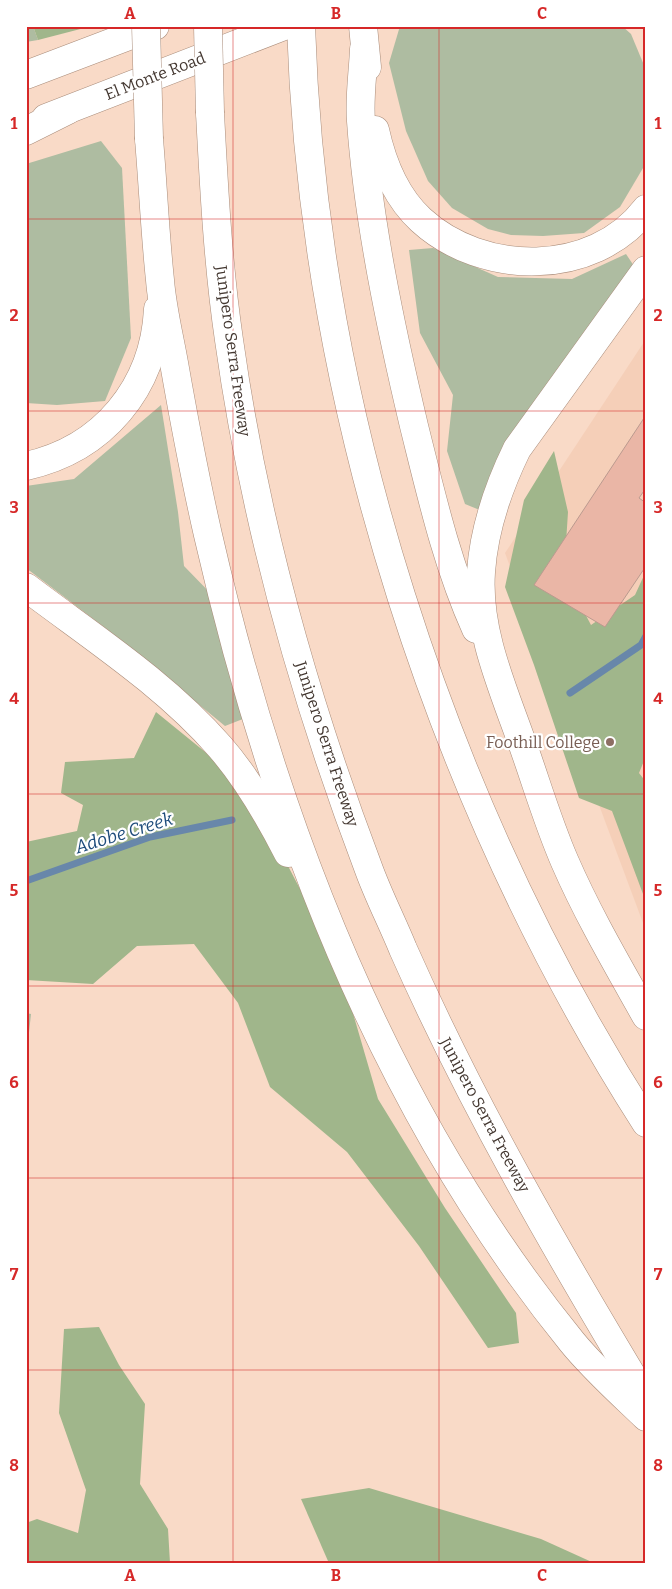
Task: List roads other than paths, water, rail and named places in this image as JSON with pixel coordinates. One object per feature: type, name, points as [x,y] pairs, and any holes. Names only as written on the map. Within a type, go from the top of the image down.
[{"type":"main road","points":[[146,26],[149,139],[160,283],[202,508],[252,705],[295,832],[353,981]]},
{"type":"main road","points":[[26,75],[156,26]]},
{"type":"main road","name":"Junipero Serra Freeway","points":[[208,26],[216,229],[229,340],[249,461],[278,581],[322,735],[368,869],[430,1009],[497,1142],[574,1281],[646,1399]]},
{"type":"main road","name":"El Monte Road","points":[[26,126],[284,26]]},
{"type":"main road","points":[[301,26],[302,79],[316,221],[334,327],[359,442],[390,556],[435,695],[486,826],[550,960],[618,1080],[646,1123]]},
{"type":"main road","points":[[364,38],[373,117],[378,144],[388,171],[402,197],[420,219],[445,239],[472,252],[500,260],[528,262],[557,260],[585,252],[607,241],[626,228],[646,209]]},
{"type":"main road","points":[[364,38],[362,129],[376,238],[403,380],[442,532],[466,608],[500,682]]},
{"type":"main road","points":[[26,130],[68,110]]},
{"type":"main road","points":[[646,270],[534,422],[517,449],[503,478],[485,537],[481,573],[482,605],[488,638],[500,682],[564,861],[646,1016]]},
{"type":"main road","points":[[26,466],[49,461],[76,448],[101,430],[121,410],[135,389],[152,346],[158,322],[160,283]]},
{"type":"main road","points":[[26,587],[152,682],[187,713],[221,748],[252,789],[280,836],[422,1118],[465,1191],[513,1263],[574,1344],[646,1417]]},
{"type":"waterway","name":"Adobe Creek","points":[[570,693],[641,645],[646,636]]},
{"type":"waterway","name":"Adobe Creek","points":[[26,881],[150,837],[232,820]]},
{"type":"place","name":"Foothill College","points":[[610,742]]}]
